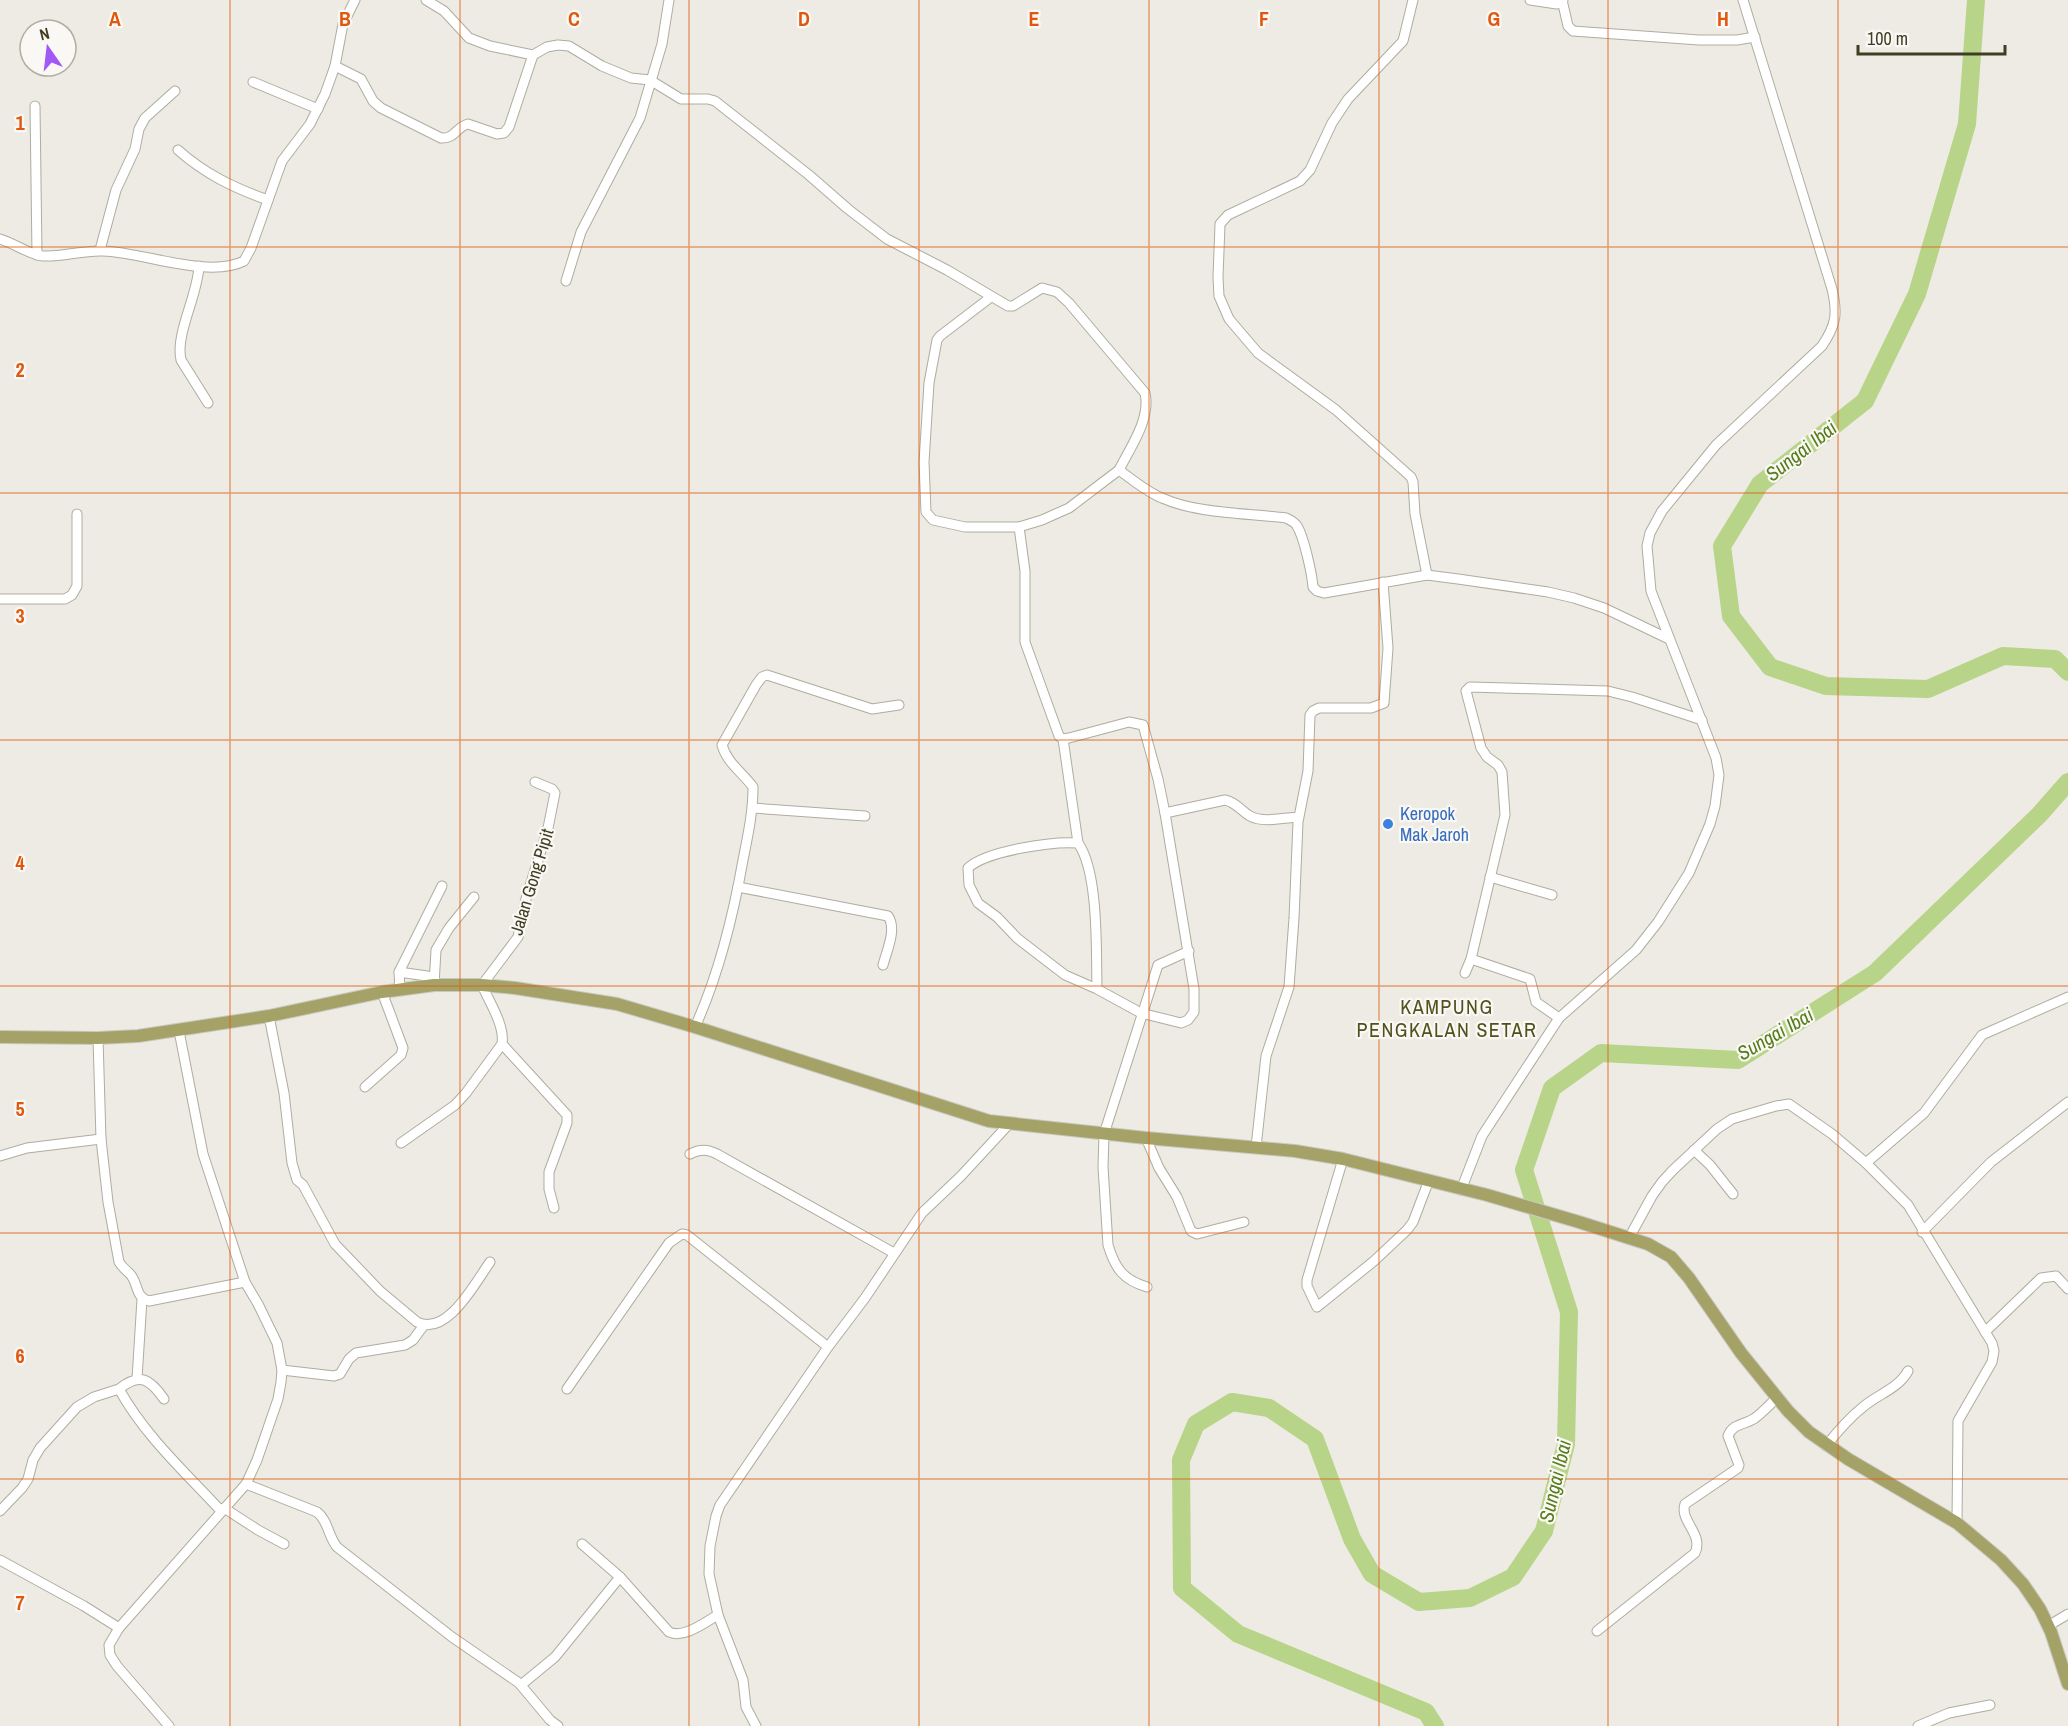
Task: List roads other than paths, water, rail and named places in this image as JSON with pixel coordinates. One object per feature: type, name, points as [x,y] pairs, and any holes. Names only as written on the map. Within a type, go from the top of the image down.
[{"type":"main road","points":[[0,1037],[98,1038],[179,1031],[269,1016],[434,981],[515,988],[617,1004],[978,1118],[1009,1124],[1104,1134],[1256,1147],[1343,1160],[1487,1195],[1579,1222],[1661,1251],[1681,1267],[1741,1353],[1777,1398],[1809,1432],[1826,1446],[1957,1523],[1983,1543],[2013,1572],[2034,1600],[2048,1626],[2068,1684]]},
{"type":"street","points":[[0,239],[43,256],[100,250],[140,254],[176,264],[199,266],[225,266],[244,261],[287,153],[310,124],[318,109],[335,66],[343,24],[355,0]]},
{"type":"street","points":[[426,0],[444,11],[469,38],[533,55]]},
{"type":"street","points":[[566,281],[581,232],[640,118],[662,44],[669,0]]},
{"type":"street","points":[[1413,0],[1403,41],[1348,99],[1329,128],[1308,174],[1300,181],[1228,215],[1220,224],[1218,277],[1219,296],[1229,319],[1258,353],[1336,410],[1411,477],[1415,514],[1427,575]]},
{"type":"street","points":[[1530,0],[1557,4],[1562,0],[1568,26],[1573,31],[1699,40],[1752,38]]},
{"type":"street","points":[[1461,1190],[1482,1136],[1558,1018],[1636,950],[1658,922],[1689,873],[1710,824],[1718,793],[1719,775],[1713,745],[1650,591],[1647,546],[1658,518],[1716,445],[1822,346],[1836,318],[1832,289],[1752,38],[1743,0]]},
{"type":"street","points":[[335,66],[361,79],[373,101],[381,108],[441,138],[448,139],[468,124],[497,134],[504,133],[509,127],[533,55],[547,47],[569,46],[618,74],[650,80],[681,99],[716,101],[887,239],[947,270],[1008,306],[1013,306],[1042,288],[1057,292],[1138,381],[1145,393],[1147,405],[1144,417],[1119,470],[1069,508],[1019,527],[965,527],[933,520],[926,512],[924,462],[929,383],[937,340],[991,297]]},
{"type":"street","points":[[253,82],[318,109]]},
{"type":"street","points":[[100,250],[116,190],[135,148],[139,129],[145,118],[176,92]]},
{"type":"street","points":[[35,106],[37,255]]},
{"type":"street","points":[[178,150],[206,173],[240,190],[268,200]]},
{"type":"street","points":[[199,266],[197,285],[180,341],[180,355],[207,403]]},
{"type":"street","points":[[1119,470],[1161,498],[1207,509],[1286,518],[1292,521],[1297,525],[1313,587],[1317,591],[1324,593],[1427,575],[1548,592],[1574,598],[1604,608],[1669,639]]},
{"type":"street","points":[[0,599],[65,599],[72,595],[77,585],[78,514]]},
{"type":"street","points":[[1019,527],[1025,571],[1025,642],[1055,726],[1059,736],[1063,739],[1078,843],[1083,850],[1094,897],[1097,989]]},
{"type":"street","points":[[1256,1147],[1266,1056],[1289,987],[1298,817],[1308,771],[1310,715],[1319,708],[1371,708],[1386,699],[1388,648],[1383,582]]},
{"type":"street","points":[[694,1027],[713,983],[738,887],[753,808],[753,787],[725,756],[722,745],[762,677],[767,675],[872,710],[899,705]]},
{"type":"street","points":[[1465,973],[1471,959],[1505,815],[1503,777],[1498,765],[1487,757],[1481,748],[1466,691],[1470,687],[1601,690],[1632,697],[1702,720]]},
{"type":"street","points":[[1063,739],[1129,722],[1143,725],[1158,778],[1189,951],[1194,1012],[1188,1020],[1181,1023],[1141,1013],[1065,975],[1036,954],[997,917],[978,903],[969,885],[968,868],[975,861],[1030,846],[1078,843]]},
{"type":"street","name":"Jalan Gong Pipit","points":[[482,985],[518,937],[526,899],[548,828],[555,793],[552,789],[535,782]]},
{"type":"street","points":[[1165,813],[1225,800],[1232,801],[1251,817],[1259,819],[1298,817]]},
{"type":"street","points":[[753,808],[865,816]]},
{"type":"street","points":[[1490,877],[1552,895]]},
{"type":"street","points":[[400,990],[399,972],[442,886]]},
{"type":"street","points":[[738,887],[888,916],[892,922],[892,931],[883,965]]},
{"type":"street","points":[[399,972],[434,981],[436,950],[449,928],[474,897]]},
{"type":"street","points":[[1147,1287],[1127,1279],[1111,1256],[1105,1210],[1104,1134],[1158,965],[1189,951]]},
{"type":"street","points":[[1471,959],[1530,979],[1536,1002],[1558,1018]]},
{"type":"street","points":[[401,1143],[455,1105],[502,1044],[500,1026],[482,985]]},
{"type":"street","points":[[365,1087],[401,1055],[403,1048],[382,992]]},
{"type":"street","points":[[1866,1163],[1924,1113],[1982,1035],[2068,997]]},
{"type":"street","points":[[269,1016],[284,1093],[292,1163],[297,1180],[303,1185],[335,1244],[380,1291],[417,1322],[424,1325],[435,1324],[450,1316],[490,1262]]},
{"type":"street","points":[[169,1726],[117,1666],[110,1655],[109,1645],[119,1628],[246,1484],[257,1460],[278,1399],[282,1370],[277,1343],[245,1282],[203,1154],[179,1031]]},
{"type":"street","points":[[98,1038],[101,1139],[116,1254],[124,1270],[130,1274],[142,1299],[137,1379]]},
{"type":"street","points":[[502,1044],[567,1115],[567,1123],[549,1172],[549,1189],[554,1208]]},
{"type":"street","points":[[1922,1232],[1991,1162],[2068,1102]]},
{"type":"street","points":[[1629,1238],[1652,1196],[1673,1170],[1694,1150],[1725,1123],[1770,1108],[1789,1104],[1832,1134],[1866,1163],[1908,1205],[1922,1232],[1992,1343],[1994,1358],[1961,1414],[1957,1430],[1957,1523]]},
{"type":"street","points":[[756,1726],[746,1707],[743,1680],[718,1615],[709,1574],[710,1546],[720,1505],[922,1213],[962,1176],[1009,1124]]},
{"type":"street","points":[[1146,1138],[1159,1168],[1177,1197],[1191,1231],[1197,1234],[1244,1222]]},
{"type":"street","points":[[0,1156],[27,1148],[101,1139]]},
{"type":"street","points":[[690,1154],[706,1150],[717,1154],[894,1253]]},
{"type":"street","points":[[1694,1150],[1710,1165],[1733,1194]]},
{"type":"street","points":[[1343,1160],[1307,1280],[1307,1286],[1317,1307],[1374,1261],[1407,1230],[1413,1222],[1429,1180]]},
{"type":"street","points":[[567,1389],[669,1244],[682,1234],[828,1347]]},
{"type":"street","points":[[1985,1332],[2042,1278],[2056,1276],[2066,1283]]},
{"type":"street","points":[[142,1299],[149,1301],[245,1282]]},
{"type":"street","points":[[282,1370],[334,1376],[340,1374],[356,1353],[405,1345],[413,1340],[424,1325]]},
{"type":"street","points":[[1826,1446],[1840,1428],[1864,1406],[1900,1383],[1908,1371]]},
{"type":"street","points":[[0,1511],[28,1479],[33,1460],[40,1448],[77,1407],[94,1397],[119,1389],[130,1380],[137,1379],[155,1386],[164,1399]]},
{"type":"street","points":[[119,1389],[137,1417],[160,1445],[223,1510],[284,1544]]},
{"type":"street","points":[[1597,1631],[1695,1553],[1697,1540],[1683,1508],[1690,1500],[1738,1468],[1728,1436],[1729,1432],[1735,1426],[1756,1418],[1777,1398]]},
{"type":"street","points":[[246,1484],[323,1516],[331,1540],[349,1557],[453,1638],[521,1685],[550,1720],[558,1726]]},
{"type":"street","points":[[582,1544],[620,1577],[669,1632],[682,1634],[718,1615]]},
{"type":"street","points":[[0,1560],[119,1628]]},
{"type":"street","points":[[521,1685],[555,1657],[620,1577]]},
{"type":"street","points":[[2048,1626],[2068,1614]]},
{"type":"street","points":[[1918,1726],[1949,1713],[1990,1705]]},
{"type":"waterway","name":"Sungai Ibai","points":[[1976,0],[1967,124],[1917,294],[1865,401],[1760,484],[1722,546],[1731,616],[1770,667],[1826,686],[1928,689],[2003,656],[2055,659],[2068,672]]},
{"type":"waterway","name":"Sungai Ibai","points":[[1435,1726],[1426,1712],[1238,1634],[1182,1588],[1181,1460],[1196,1424],[1232,1402],[1269,1408],[1315,1439],[1352,1539],[1372,1574],[1419,1602],[1470,1598],[1513,1577],[1544,1531],[1566,1444],[1569,1312],[1524,1170],[1552,1088],[1601,1053],[1738,1060],[1875,973],[2039,815],[2068,782]]},
{"type":"place","name":"Keropok Mak Jaroh","points":[[1388,824]]},
{"type":"district","name":"KAMPUNG PENGKALAN SETAR","points":[[1447,1018]]}]
